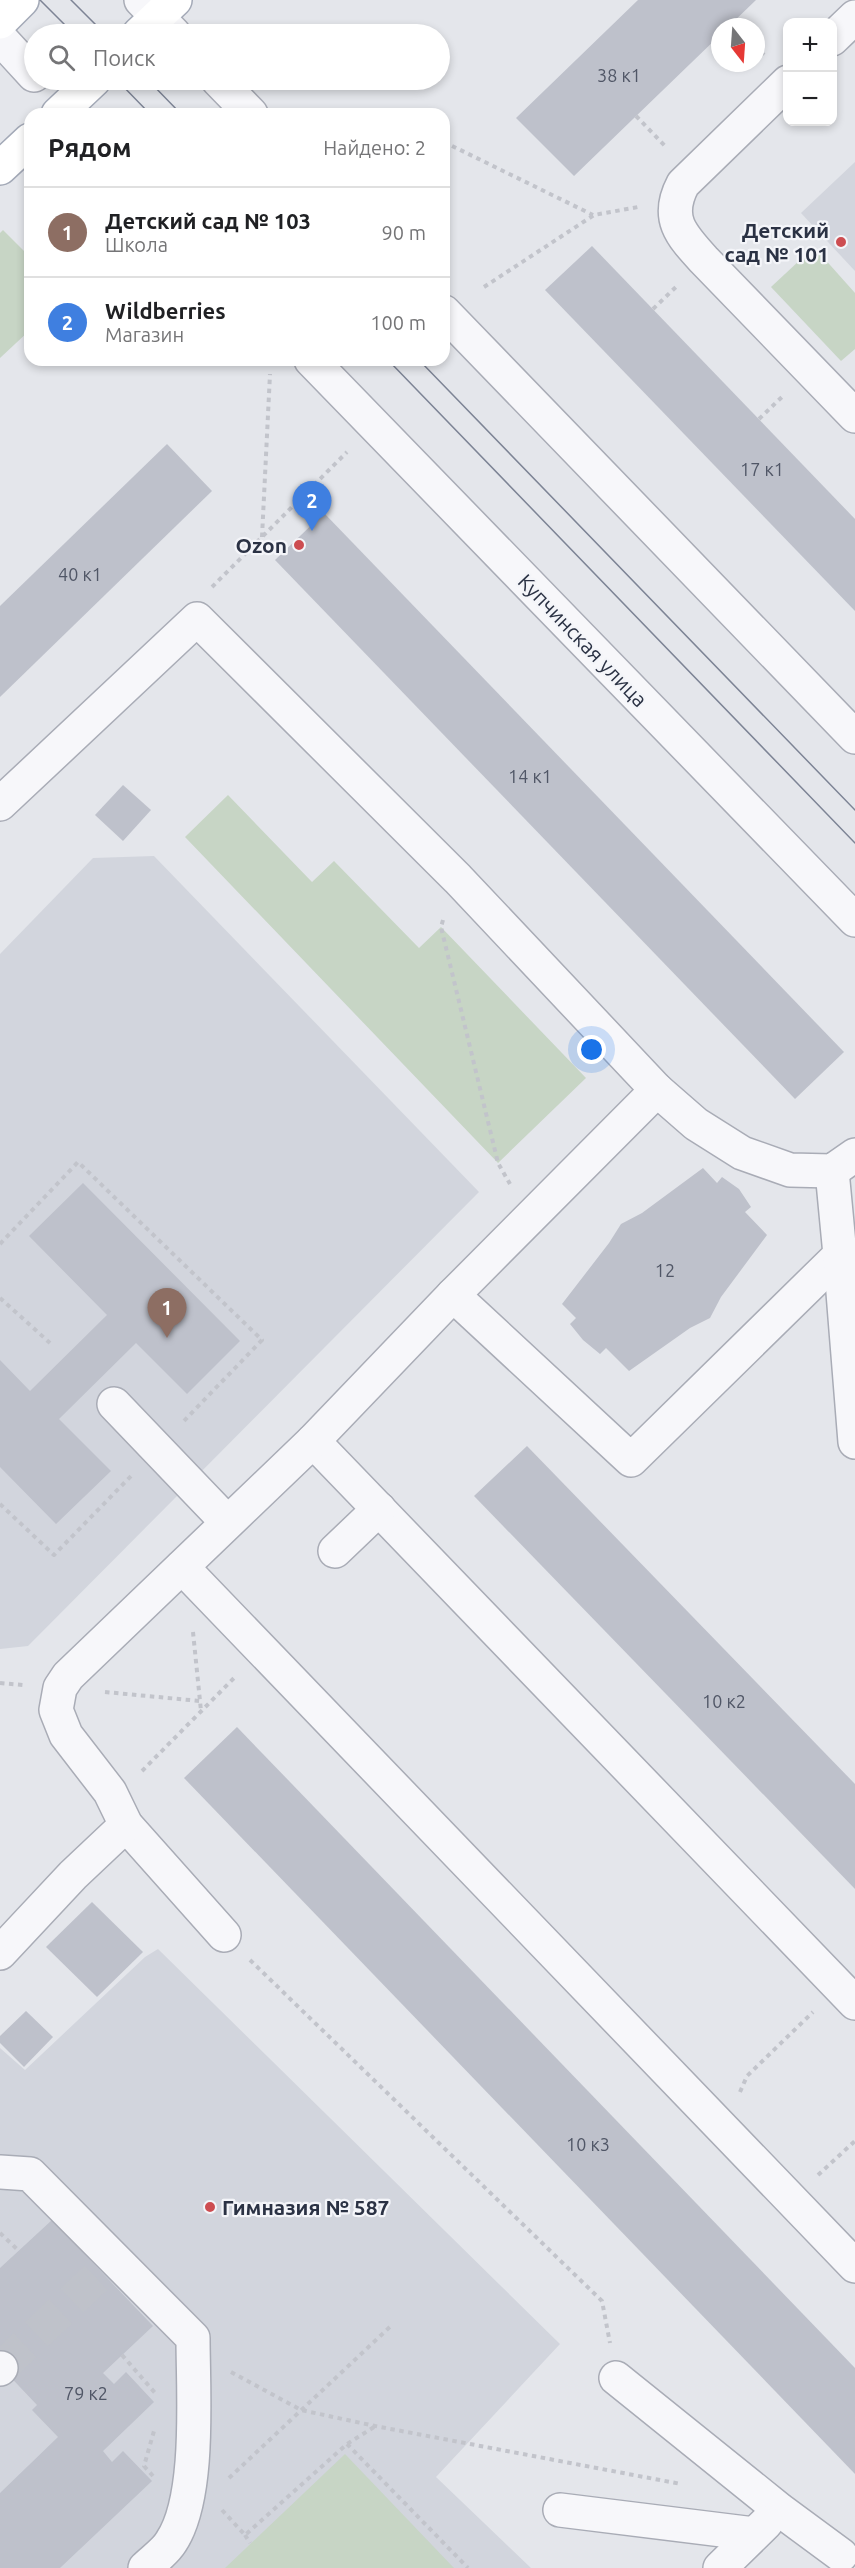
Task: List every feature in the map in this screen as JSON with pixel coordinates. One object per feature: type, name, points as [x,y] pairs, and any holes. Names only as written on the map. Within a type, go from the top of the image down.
[{"type":"main road","points":[[0,22],[22,0]]},
{"type":"main road","points":[[69,108],[85,90]]},
{"type":"main road","points":[[0,168],[24,146]]},
{"type":"street","points":[[837,34],[855,17]]},
{"type":"street","points":[[0,38],[24,64]]},
{"type":"street","points":[[783,87],[683,187],[676,219],[684,238],[855,416]]},
{"type":"street","points":[[47,90],[62,108]]},
{"type":"street","points":[[228,90],[246,108]]},
{"type":"street","points":[[450,318],[855,736]]},
{"type":"street","name":"Купчинская улица","points":[[317,366],[855,920]]},
{"type":"street","points":[[0,804],[197,619],[458,879],[657,1090],[696,1124],[742,1154],[790,1170],[844,1163],[840,1255],[855,1442]]},
{"type":"street","points":[[224,1935],[120,1812],[66,1735],[56,1710],[60,1688],[68,1676],[184,1569],[227,1522],[314,1441],[453,1295],[657,1090]]},
{"type":"street","points":[[453,1295],[631,1460],[840,1255]]},
{"type":"street","points":[[114,1404],[227,1522]]},
{"type":"street","points":[[314,1441],[847,1994]]},
{"type":"street","points":[[335,1551],[379,1509]]},
{"type":"street","points":[[184,1569],[855,2266]]},
{"type":"street","points":[[0,1953],[74,1875],[120,1812]]},
{"type":"street","points":[[0,2172],[30,2174],[109,2267],[193,2338],[194,2435],[187,2508],[171,2543],[145,2568]]},
{"type":"street","points":[[616,2378],[841,2558]]},
{"type":"street","points":[[560,2510],[754,2534]]},
{"type":"street","points":[[720,2568],[780,2510]]},
{"type":"path","points":[[484,287],[594,215],[683,187],[636,116]]},
{"type":"path","points":[[450,145],[594,215]]},
{"type":"path","points":[[262,537],[270,374]]},
{"type":"path","points":[[197,619],[204,596],[348,452]]},
{"type":"path","points":[[458,879],[441,927],[498,1163],[530,1218]]},
{"type":"path","points":[[0,1244],[78,1162],[262,1340]]},
{"type":"path","points":[[0,1298],[50,1343]]},
{"type":"path","points":[[184,1569],[201,1711]]},
{"type":"path","points":[[120,1812],[201,1711],[262,1650]]},
{"type":"path","points":[[224,1935],[602,2301],[616,2378]]},
{"type":"path","points":[[722,2128],[747,2076],[847,1994]]},
{"type":"path","points":[[792,2200],[855,2141]]},
{"type":"path","points":[[0,2233],[19,2251]]},
{"type":"path","points":[[226,2481],[393,2324]]},
{"type":"path","points":[[193,2338],[221,2366],[301,2410],[687,2486]]},
{"type":"path","points":[[122,2355],[163,2401]]},
{"type":"path","points":[[156,2423],[144,2466],[158,2482]]},
{"type":"path","points":[[245,2535],[347,2444],[375,2426]]},
{"type":"path","points":[[347,2444],[468,2568]]},
{"type":"path","points":[[179,2526],[209,2497],[250,2543]]},
{"type":"shaded area","name":"Детский сад № 101","points":[[855,162],[855,271],[801,213]]},
{"type":"shaded area","points":[[154,856],[479,1192],[28,1646],[0,1649],[0,954],[93,858]]},
{"type":"shaded area","name":"Гимназия № 587","points":[[158,1949],[560,2344],[436,2477],[531,2568],[0,2568],[0,2048],[25,2070],[145,1957]]},
{"type":"green space","points":[[3,230],[24,251],[24,336],[0,358],[0,233]]},
{"type":"green space","points":[[814,247],[855,293],[855,349],[841,361],[771,287]]},
{"type":"green space","points":[[228,795],[312,882],[334,861],[419,948],[441,927],[586,1078],[498,1163],[185,837]]},
{"type":"green space","points":[[345,2454],[454,2568],[225,2568]]},
{"type":"building","points":[[638,0],[756,0],[737,18],[711,18],[711,44],[574,176],[516,118]]},
{"type":"building","points":[[592,246],[855,519],[855,611],[545,290]]},
{"type":"building","points":[[167,444],[212,491],[0,697],[0,606]]},
{"type":"building","points":[[324,513],[844,1052],[795,1099],[275,560]]},
{"type":"building","points":[[123,785],[151,810],[123,841],[95,815]]},
{"type":"building","points":[[703,1168],[717,1183],[722,1177],[739,1189],[751,1207],[745,1212],[767,1235],[721,1297],[710,1318],[690,1328],[629,1371],[606,1348],[600,1354],[583,1340],[570,1324],[576,1318],[562,1304],[621,1224],[642,1213]]},
{"type":"building","points":[[83,1183],[240,1341],[187,1394],[136,1343],[59,1419],[111,1471],[56,1524],[0,1467],[0,1360],[30,1391],[107,1315],[29,1236]]},
{"type":"building","points":[[527,1446],[855,1784],[855,1889],[474,1496]]},
{"type":"building","points":[[237,1727],[855,2368],[855,2474],[184,1778]]},
{"type":"building","points":[[92,1902],[143,1952],[97,1997],[46,1947]]},
{"type":"building","points":[[26,2011],[53,2037],[24,2067],[0,2043],[0,2036]]},
{"type":"building","points":[[52,2220],[153,2326],[103,2373],[114,2384],[126,2372],[154,2402],[103,2451],[112,2462],[123,2451],[152,2481],[60,2568],[0,2568],[0,2493],[58,2437],[32,2410],[37,2405],[0,2366],[0,2268]]},
{"type":"tunnel","points":[[1,2368],[102,2272]]},
{"type":"tram line","points":[[40,0],[64,24]]},
{"type":"tram line","points":[[71,0],[95,24]]},
{"type":"tram line","points":[[127,90],[144,108]]},
{"type":"tram line","points":[[158,90],[175,108]]},
{"type":"tram line","points":[[394,366],[855,843]]},
{"type":"tram line","points":[[425,366],[855,810]]},
{"type":"place","name":"Детский сад № 101","points":[[841,242]]},
{"type":"place","name":"Wildberries","points":[[312,531]]},
{"type":"place","name":"Ozon","points":[[299,545]]},
{"type":"place","name":"Детский сад № 103","points":[[167,1338]]},
{"type":"place","name":"Гимназия № 587","points":[[210,2207]]}]
